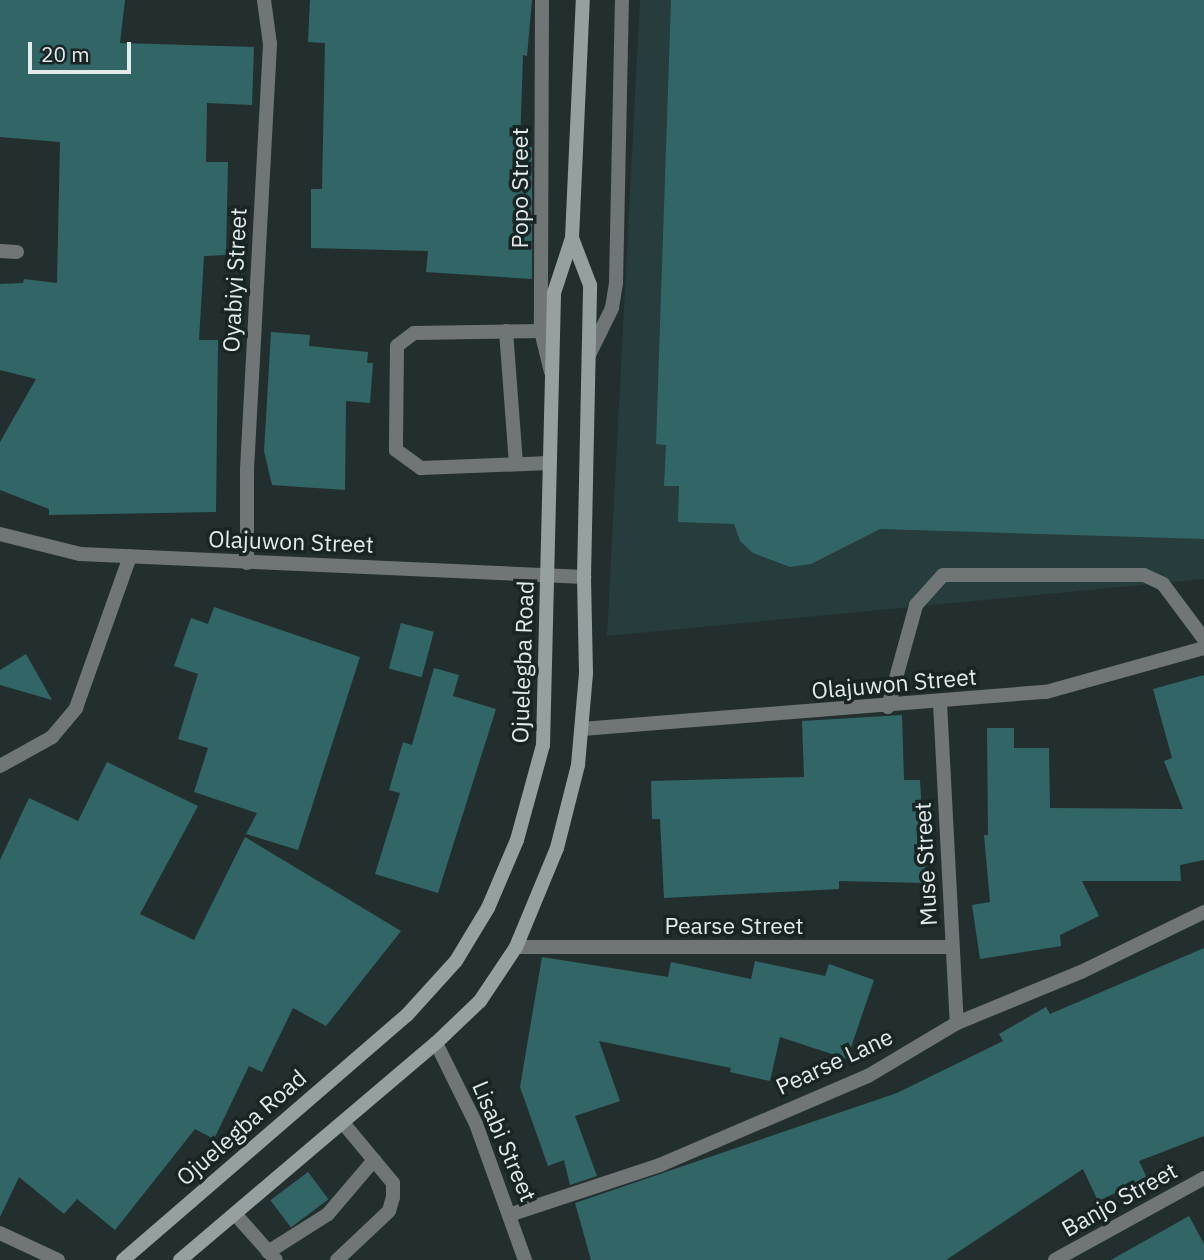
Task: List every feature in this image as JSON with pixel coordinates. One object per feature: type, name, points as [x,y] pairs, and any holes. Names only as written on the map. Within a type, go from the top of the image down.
[{"type":"main road","name":"Ojuelegba Road","points":[[123,1260],[407,1015],[456,961],[504,875],[541,760],[554,293],[572,238],[583,0]]},
{"type":"main road","name":"Ojuelegba Road","points":[[180,1260],[436,1043],[480,1001],[516,947],[557,848],[578,765],[586,673],[584,577],[590,285],[572,238]]},
{"type":"street","name":"Oyabiyi Street","points":[[247,563],[247,469],[270,44],[264,0]]},
{"type":"street","name":"Popo Street","points":[[542,0],[541,331],[552,375]]},
{"type":"street","points":[[587,360],[612,308],[617,284],[622,0]]},
{"type":"street","points":[[0,251],[17,252]]},
{"type":"street","points":[[506,331],[516,463]]},
{"type":"street","points":[[541,331],[414,333],[397,346],[396,450],[421,468],[548,463]]},
{"type":"street","name":"Olajuwon Street","points":[[0,534],[80,554],[584,577]]},
{"type":"street","points":[[0,766],[52,737],[76,708],[130,556]]},
{"type":"street","points":[[888,707],[916,605],[943,575],[1144,575],[1163,584],[1204,639]]},
{"type":"street","name":"Olajuwon Street","points":[[582,729],[940,703],[1046,692],[1204,648]]},
{"type":"street","name":"Muse Street","points":[[940,703],[957,1023]]},
{"type":"street","name":"Pearse Lane","points":[[512,1214],[660,1165],[868,1076],[957,1023],[1081,972],[1204,912]]},
{"type":"street","name":"Pearse Street","points":[[516,947],[952,947]]},
{"type":"street","name":"Lisabi Street","points":[[436,1043],[476,1124],[512,1214],[525,1260]]},
{"type":"street","points":[[337,1260],[389,1211],[393,1183],[343,1123]]},
{"type":"street","points":[[236,1215],[272,1256],[328,1214],[374,1160]]},
{"type":"street","name":"Banjo Street","points":[[1055,1260],[1204,1178]]},
{"type":"street","points":[[0,1233],[58,1260]]},
{"type":"shaded area","points":[[640,0],[1204,0],[1204,579],[607,636]]},
{"type":"building","points":[[0,0],[125,0],[120,43],[254,47],[252,105],[207,103],[206,162],[228,162],[226,255],[204,256],[199,340],[218,340],[216,512],[49,515],[49,509],[0,490],[0,442],[36,379],[0,370],[0,284],[23,283],[24,279],[57,283],[60,142],[0,137]]},
{"type":"building","points":[[310,0],[532,0],[527,56],[523,55],[520,146],[532,147],[532,279],[426,272],[428,251],[311,248],[311,189],[322,189],[325,43],[308,42]]},
{"type":"building","points":[[671,0],[1204,0],[1204,539],[880,529],[811,564],[790,567],[753,553],[740,541],[734,524],[678,522],[679,486],[664,486],[666,445],[656,444]]},
{"type":"building","points":[[271,332],[310,335],[309,346],[368,352],[367,363],[373,363],[370,403],[346,401],[345,490],[272,485],[264,451]]},
{"type":"building","points":[[214,607],[360,657],[298,850],[246,834],[257,813],[194,792],[208,748],[178,739],[198,674],[174,666],[191,618],[208,624]]},
{"type":"building","points":[[401,623],[434,632],[422,677],[389,668]]},
{"type":"building","points":[[26,654],[52,700],[0,685],[0,670]]},
{"type":"building","points":[[434,668],[459,675],[453,696],[496,709],[438,893],[375,874],[400,793],[389,790],[403,742],[412,745]]},
{"type":"building","points":[[1204,675],[1204,860],[1180,865],[1181,881],[1082,881],[1099,916],[1060,935],[1061,946],[980,959],[972,905],[990,902],[984,835],[988,835],[987,728],[1014,728],[1014,748],[1049,748],[1050,808],[1183,809],[1164,761],[1172,758],[1153,689]]},
{"type":"building","points":[[902,715],[904,780],[920,780],[926,883],[839,881],[839,889],[664,898],[660,819],[652,819],[651,781],[804,777],[802,721]]},
{"type":"building","points":[[107,762],[198,806],[140,914],[194,940],[245,837],[401,931],[326,1026],[293,1008],[262,1072],[249,1066],[214,1139],[195,1129],[115,1230],[77,1199],[64,1214],[19,1177],[0,1217],[0,860],[29,798],[78,821]]},
{"type":"building","points":[[1204,948],[1204,1136],[1139,1161],[1147,1178],[1098,1201],[1083,1169],[946,1260],[591,1260],[575,1203],[897,1093],[1003,1041],[999,1034],[1046,1007],[1050,1014]]},
{"type":"building","points":[[542,957],[668,977],[671,962],[751,979],[755,961],[825,976],[829,964],[874,980],[847,1059],[780,1037],[770,1081],[730,1072],[731,1068],[599,1041],[620,1101],[575,1116],[597,1176],[570,1185],[564,1160],[548,1166],[520,1087]]},
{"type":"building","points":[[308,1172],[328,1199],[291,1227],[270,1200]]},
{"type":"building","points":[[1189,1216],[1204,1244],[1204,1260],[1111,1260]]}]
